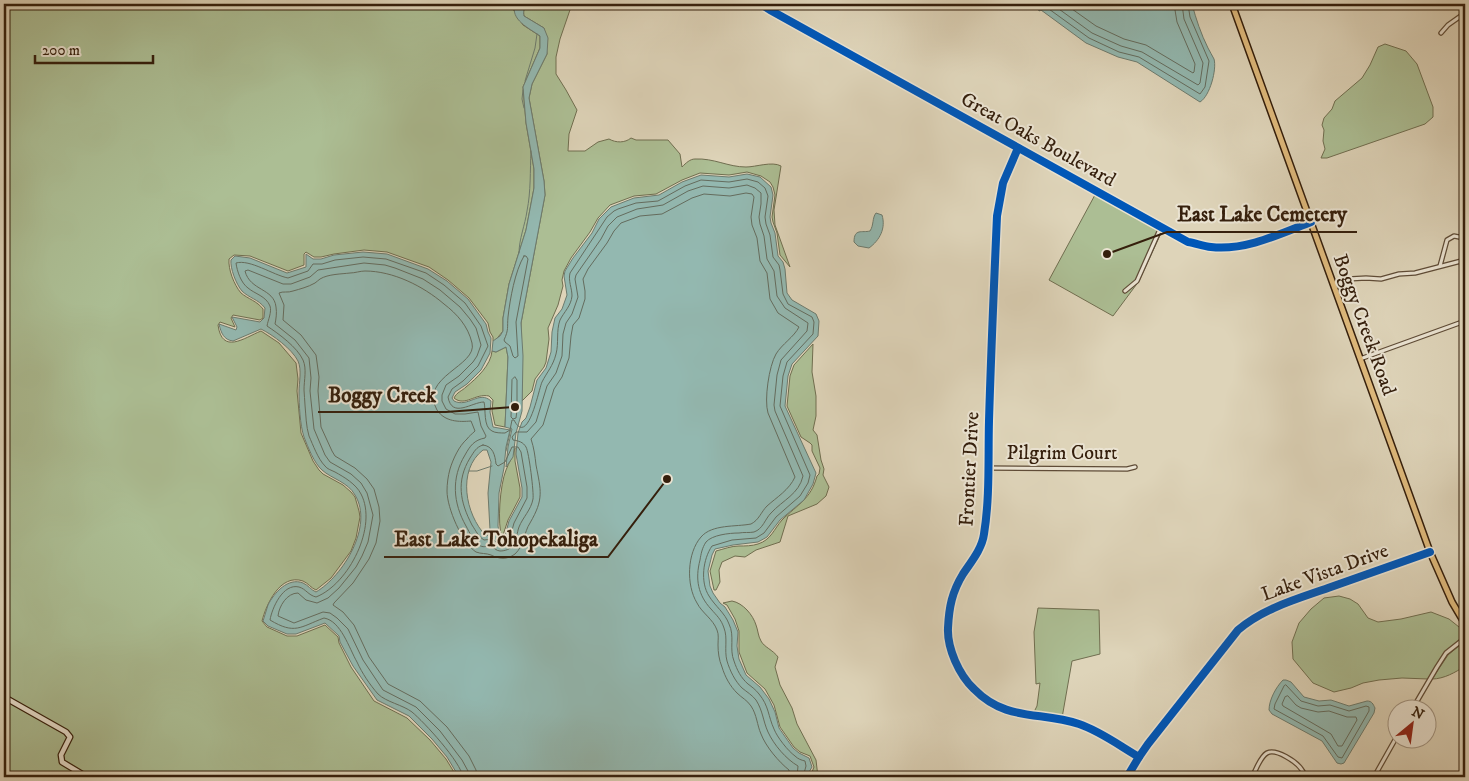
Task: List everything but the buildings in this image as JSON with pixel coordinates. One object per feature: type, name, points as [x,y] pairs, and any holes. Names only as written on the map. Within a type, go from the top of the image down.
[{"type":"main road","name":"Boggy Creek Road","points":[[1232,4],[1430,552],[1452,602],[1465,624]]},
{"type":"street","name":"Great Oaks Boulevard","points":[[761,4],[1188,242],[1211,247],[1237,246],[1252,243],[1311,222]]},
{"type":"street","points":[[1441,33],[1448,25],[1465,13]]},
{"type":"street","name":"Frontier Drive","points":[[1018,148],[1003,183],[997,216],[984,536],[977,553],[962,576],[950,603],[948,631],[953,656],[962,675],[972,688],[994,705],[1015,713],[1066,720],[1079,724],[1094,730],[1139,757]]},
{"type":"street","points":[[1125,290],[1137,281],[1161,228]]},
{"type":"street","points":[[1440,267],[1447,240],[1454,236],[1464,238],[1465,240]]},
{"type":"street","points":[[1334,284],[1348,279],[1381,279],[1399,274],[1415,273],[1465,260]]},
{"type":"street","points":[[1360,359],[1465,321]]},
{"type":"street","name":"Pilgrim Court","points":[[988,468],[1127,469],[1135,467]]},
{"type":"street","name":"Lake Vista Drive","points":[[1127,777],[1139,757],[1238,630],[1250,620],[1289,602],[1430,552]]},
{"type":"street","points":[[1419,698],[1446,653],[1465,638]]},
{"type":"street","points":[[4,697],[66,732],[70,737],[61,755],[62,762],[88,777]]},
{"type":"street","points":[[1374,777],[1390,748]]},
{"type":"street","points":[[1252,777],[1264,756],[1269,752],[1275,752],[1296,762],[1305,777]]},
{"type":"green space","points":[[4,4],[515,4],[513,9],[523,25],[540,36],[540,48],[523,87],[526,123],[534,169],[534,188],[526,230],[509,284],[503,318],[503,331],[494,342],[488,323],[469,298],[448,280],[429,267],[387,252],[364,250],[321,257],[314,257],[306,252],[304,254],[304,265],[288,271],[250,256],[234,255],[229,259],[229,263],[238,290],[263,309],[263,318],[260,320],[233,315],[231,318],[235,327],[220,322],[218,325],[220,334],[224,340],[229,342],[241,340],[261,331],[279,343],[296,363],[301,433],[319,470],[343,485],[355,497],[360,517],[356,538],[351,551],[331,578],[316,590],[303,581],[287,582],[275,592],[262,621],[267,627],[287,636],[297,636],[325,625],[338,637],[351,667],[374,701],[407,718],[430,740],[446,759],[457,777],[92,777],[64,760],[63,755],[72,738],[67,730],[4,694]]},
{"type":"green space","points":[[527,4],[572,4],[556,57],[556,74],[577,110],[569,134],[568,151],[585,151],[598,142],[609,139],[620,142],[631,138],[636,140],[668,140],[680,154],[682,167],[690,160],[695,159],[739,167],[773,164],[781,166],[774,210],[775,225],[790,267],[780,255],[777,233],[772,217],[775,195],[773,187],[770,182],[761,176],[747,172],[729,175],[700,173],[656,194],[634,196],[610,205],[598,218],[564,271],[563,286],[558,305],[548,328],[549,339],[546,362],[535,379],[532,391],[522,401],[521,323],[545,195],[529,98],[532,84],[547,54],[544,28],[524,16]]},
{"type":"green space","points":[[1385,44],[1406,51],[1417,64],[1433,107],[1433,117],[1425,124],[1327,158],[1321,158],[1325,149],[1322,125],[1324,118],[1332,109],[1335,101],[1362,78],[1378,47]]},
{"type":"green space","points":[[1096,193],[1162,231],[1139,281],[1113,316],[1049,280]]},
{"type":"green space","points":[[813,344],[812,372],[816,396],[816,416],[813,430],[817,435],[824,469],[823,475],[829,487],[826,496],[817,504],[788,516],[780,542],[756,550],[745,557],[735,556],[722,562],[719,570],[720,582],[716,590],[714,590],[710,571],[716,551],[733,546],[756,545],[766,540],[782,520],[808,496],[819,474],[820,468],[812,451],[812,445],[801,437],[787,406],[790,376],[794,365]]},
{"type":"green space","points":[[506,347],[508,357],[505,427],[495,425],[492,411],[493,400],[489,396],[479,396],[466,401],[454,398],[483,371],[492,351],[496,352]]},
{"type":"green space","points":[[515,448],[520,497],[508,520],[502,538],[499,514],[501,494],[507,467]]},
{"type":"green space","points":[[1339,596],[1350,599],[1358,604],[1368,618],[1378,622],[1431,612],[1449,619],[1464,631],[1465,636],[1445,652],[1428,679],[1402,678],[1379,680],[1334,692],[1313,683],[1293,659],[1292,642],[1299,623],[1311,609],[1324,598]]},
{"type":"green space","points":[[732,601],[740,604],[750,614],[755,621],[761,641],[778,657],[775,667],[780,685],[792,708],[797,724],[816,760],[818,777],[810,777],[814,767],[810,756],[794,747],[780,727],[774,705],[765,689],[747,673],[739,652],[739,631],[735,619],[727,605],[723,603]]},
{"type":"green space","points":[[1038,608],[1099,610],[1100,654],[1072,661],[1062,718],[1033,714],[1037,706],[1040,683],[1036,684],[1034,632]]},
{"type":"green space","points":[[1465,641],[1465,666],[1454,673],[1432,679],[1448,655]]},
{"type":"green space","points":[[4,700],[66,735],[68,737],[59,754],[60,763],[83,777],[4,777]]},
{"type":"water","points":[[515,4],[527,4],[524,16],[544,28],[548,38],[547,54],[532,84],[529,98],[545,195],[521,323],[523,356],[522,411],[516,433],[513,457],[506,467],[512,429],[505,427],[508,357],[506,347],[496,352],[492,351],[493,341],[503,331],[503,318],[509,284],[526,230],[534,188],[534,169],[526,123],[523,87],[540,48],[540,36],[518,19],[514,10]]},
{"type":"water","points":[[1037,4],[1192,4],[1201,32],[1215,63],[1214,75],[1207,94],[1200,102],[1137,62],[1118,57],[1086,43],[1041,10],[1039,11]]},
{"type":"water","points":[[747,174],[760,177],[771,187],[773,195],[770,217],[775,233],[778,256],[783,262],[785,269],[787,293],[792,300],[816,314],[819,321],[818,336],[792,364],[788,376],[785,406],[816,473],[813,484],[804,500],[780,520],[767,537],[758,542],[715,549],[708,571],[713,593],[725,607],[738,632],[737,646],[739,659],[746,675],[760,687],[769,699],[779,728],[793,748],[809,758],[812,767],[808,777],[459,777],[447,757],[409,716],[377,700],[353,666],[340,642],[339,636],[325,623],[296,634],[287,634],[268,626],[263,621],[268,605],[282,587],[292,582],[297,582],[303,583],[316,592],[336,574],[353,549],[361,521],[360,507],[352,491],[322,470],[309,450],[304,437],[300,414],[300,368],[295,356],[282,343],[261,329],[233,341],[225,338],[222,333],[219,324],[236,330],[237,327],[232,317],[260,322],[264,318],[265,308],[242,291],[232,271],[231,260],[235,256],[250,258],[287,273],[306,267],[306,254],[313,259],[321,259],[334,255],[363,252],[387,254],[428,269],[447,281],[468,299],[486,324],[491,338],[490,353],[481,370],[467,384],[455,392],[452,398],[459,403],[482,397],[487,398],[491,401],[490,412],[493,427],[510,430],[499,493],[498,526],[501,540],[504,539],[509,521],[522,497],[516,454],[518,433],[530,407],[537,380],[546,368],[551,352],[555,318],[562,309],[567,295],[565,271],[573,258],[592,233],[599,219],[611,207],[634,198],[659,195],[682,182],[701,175],[729,177]],"holes":[[[483,450],[487,450],[491,462],[488,493],[490,530],[486,536],[473,516],[469,504],[467,480],[475,459]]]},
{"type":"water","points":[[876,213],[882,215],[883,220],[883,229],[879,237],[869,248],[858,246],[854,242],[855,235],[859,232],[870,231]]},
{"type":"water","points":[[1283,680],[1291,682],[1304,697],[1319,701],[1331,700],[1349,706],[1367,701],[1373,704],[1375,708],[1374,713],[1344,763],[1337,763],[1322,741],[1272,714],[1269,710],[1273,694]]},
{"type":"waterway","points":[[525,81],[535,48],[537,34]]},
{"type":"waterway","points":[[523,90],[524,108]]},
{"type":"waterway","points":[[519,253],[529,196],[531,151]]},
{"type":"waterway","points":[[506,451],[511,428]]},
{"type":"waterway","points":[[469,471],[477,471],[492,466]]},
{"type":"cycle path","points":[[761,4],[1188,242],[1211,247],[1237,246],[1275,236],[1311,222]]},
{"type":"cycle path","points":[[1018,148],[1003,183],[997,216],[988,492],[984,534],[979,550],[963,574],[954,593],[948,620],[948,636],[955,661],[963,676],[974,689],[998,707],[1024,714],[1079,724],[1139,757]]},
{"type":"cycle path","points":[[1127,777],[1148,744],[1238,630],[1248,622],[1293,600],[1430,552]]},
{"type":"place","name":"East Lake Cemetery","points":[[1107,254]]},
{"type":"place","name":"Boggy Creek","points":[[515,407]]},
{"type":"place","name":"East Lake Tohopekaliga","points":[[667,479]]}]
